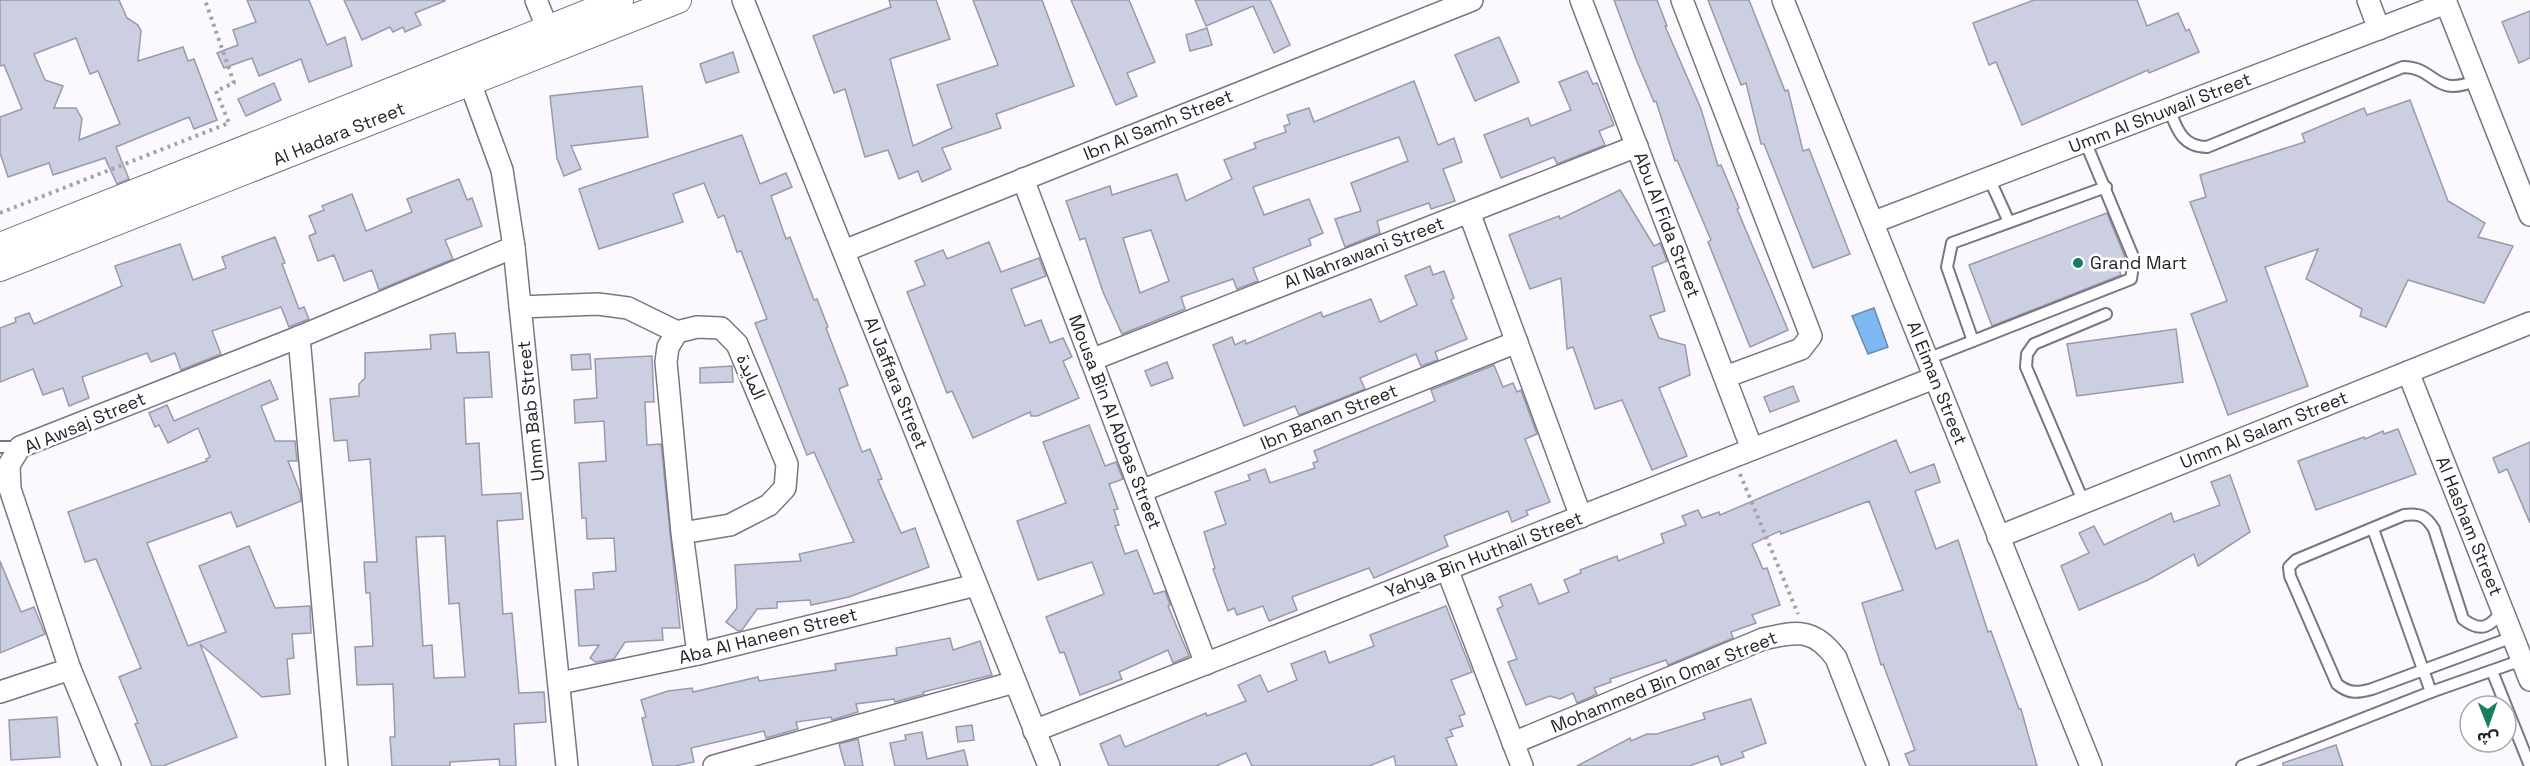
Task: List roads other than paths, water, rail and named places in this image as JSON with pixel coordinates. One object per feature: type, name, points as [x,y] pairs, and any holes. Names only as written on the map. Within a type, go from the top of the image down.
[{"type":"street","points":[[536,0],[552,39]]},
{"type":"street","name":"Al Hadara Street","points":[[552,39],[620,0]]},
{"type":"street","name":"Al Hadara Street","points":[[0,268],[552,39],[678,0]]},
{"type":"street","name":"Al Jaffara Street","points":[[743,0],[1049,766]]},
{"type":"street","name":"Ibn Al Samh Street","points":[[844,250],[1472,0]]},
{"type":"street","name":"Abu Al Fida Street","points":[[1581,0],[1725,377],[1743,453]]},
{"type":"street","points":[[1682,0],[1810,336],[1801,349],[1725,377]]},
{"type":"street","name":"Al Eiman Street","points":[[1783,0],[2091,766]]},
{"type":"street","points":[[2368,0],[2379,29]]},
{"type":"street","points":[[2446,2],[2530,215]]},
{"type":"street","name":"Umm Al Shuwail Street","points":[[1874,222],[2446,2]]},
{"type":"street","name":"Al Hadara Street","points":[[0,246],[467,73]]},
{"type":"street","name":"Umm Bab Street","points":[[467,73],[502,170],[514,247],[567,766]]},
{"type":"street","name":"Al Nahrawani Street","points":[[1091,360],[1637,146]]},
{"type":"street","name":"Mousa Bin Al Abbas Street","points":[[1023,179],[1206,664]]},
{"type":"street","points":[[1469,212],[1581,517]]},
{"type":"street","name":"Al Awsaj Street","points":[[110,766],[70,669],[10,489],[10,447],[299,337],[514,247]]},
{"type":"street","points":[[520,307],[598,304],[628,308],[677,332],[668,347],[666,362],[682,533],[698,654]]},
{"type":"street","name":"Umm Al Salam Street","points":[[1998,537],[2530,323]]},
{"type":"street","name":"المايدة","points":[[677,332],[697,327],[721,328],[737,344],[787,464],[784,488],[769,505],[730,525],[682,533]]},
{"type":"street","points":[[299,337],[337,766]]},
{"type":"street","name":"Ibn Banan Street","points":[[1141,491],[1517,342]]},
{"type":"street","name":"Yahya Bin Huthail Street","points":[[1034,731],[1743,453],[1930,368]]},
{"type":"street","name":"Al Hasham Street","points":[[2408,372],[2526,670]]},
{"type":"street","points":[[1447,569],[1522,766]]},
{"type":"street","name":"Aba Al Haneen Street","points":[[560,684],[698,654],[976,585]]},
{"type":"street","name":"Mohammed Bin Omar Street","points":[[1513,742],[1763,639],[1789,633],[1807,634],[1825,643],[1836,658],[1878,766]]},
{"type":"street","points":[[0,692],[70,669]]},
{"type":"street","points":[[714,766],[1015,682]]},
{"type":"lane","points":[[2169,109],[2177,129],[2187,142],[2207,147],[2403,68],[2415,69],[2451,88],[2477,80]]},
{"type":"lane","points":[[1930,368],[1973,341],[2131,279],[2134,259],[2085,141]]},
{"type":"lane","points":[[1989,178],[2010,222]]},
{"type":"lane","points":[[1973,341],[1947,267],[1952,243],[2106,187]]},
{"type":"lane","points":[[2084,503],[2026,367],[2027,354],[2034,344],[2106,314]]},
{"type":"lane","points":[[2502,610],[2493,623],[2486,627],[2477,627],[2463,619],[2434,529],[2427,518],[2416,514],[2404,515],[2296,560],[2289,567],[2290,576],[2337,684],[2347,692],[2360,693],[2513,637]]},
{"type":"lane","points":[[2373,529],[2431,692]]},
{"type":"lane","points":[[2242,766],[2431,692],[2492,671],[2526,670]]},
{"type":"lane","points":[[2492,671],[2530,766]]},
{"type":"water","points":[[1874,308],[1888,347],[1868,354],[1852,316]]},
{"type":"place","name":"Grand Mart","points":[[2078,263]]}]
